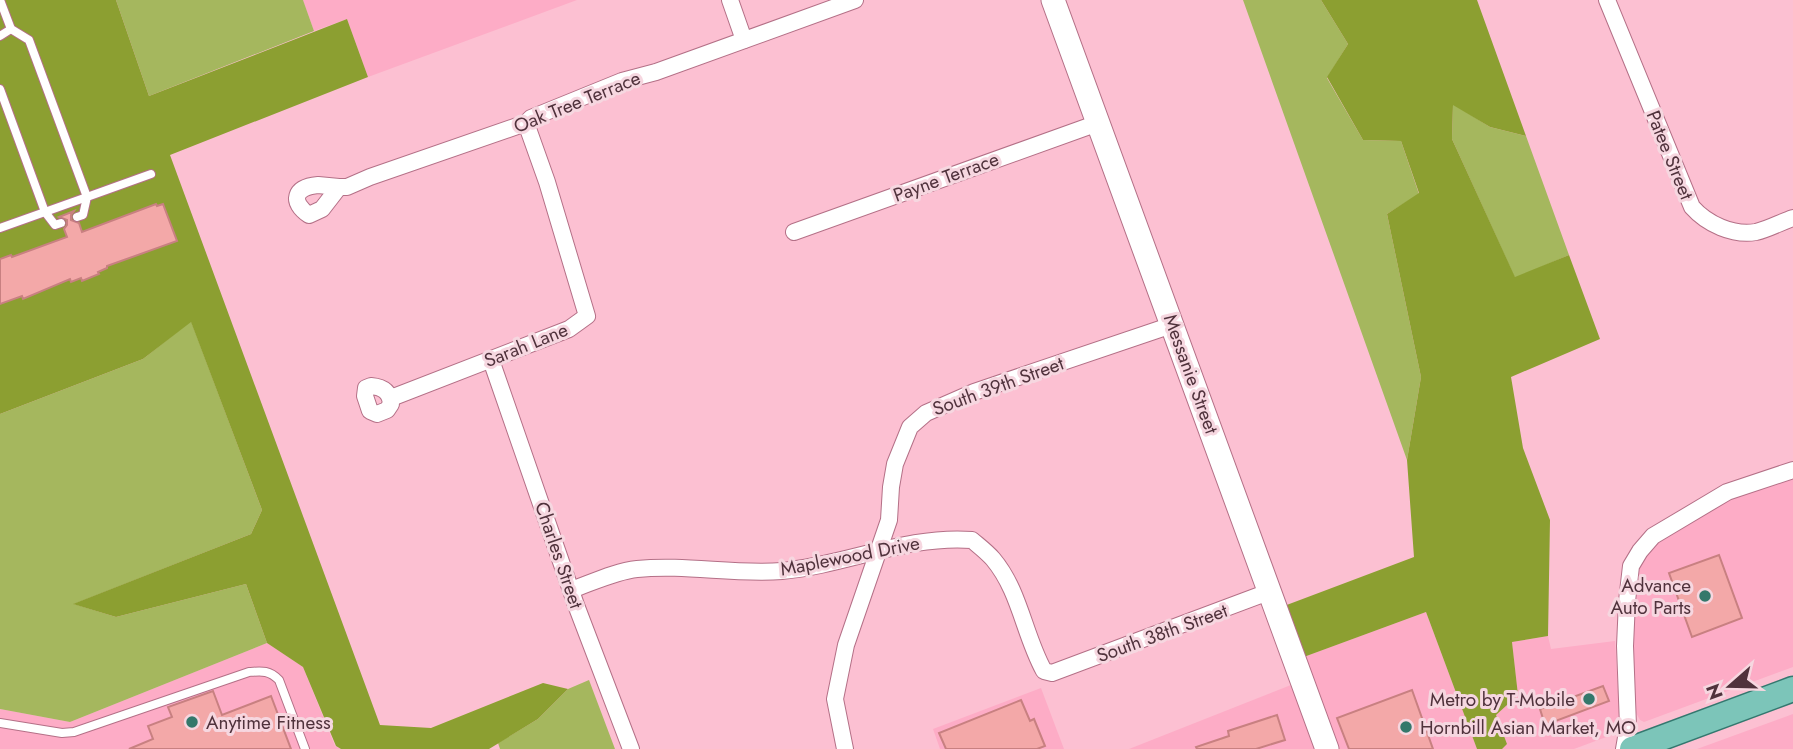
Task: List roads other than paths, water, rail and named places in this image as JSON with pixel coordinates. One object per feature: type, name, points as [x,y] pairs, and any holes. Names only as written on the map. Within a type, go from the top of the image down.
[{"type":"main road","points":[[1632,749],[1793,690]]},
{"type":"street","points":[[730,0],[744,40]]},
{"type":"street","name":"Oak Tree Terrace","points":[[339,187],[347,187],[526,123],[531,118],[622,81],[656,72],[855,0]]},
{"type":"street","name":"Messanie Street","points":[[1053,0],[1327,749]]},
{"type":"street","name":"Patee Street","points":[[1607,0],[1692,207],[1702,219],[1716,227],[1750,232],[1793,218]]},
{"type":"street","name":"Sarah Lane","points":[[391,398],[569,329],[587,316],[547,182],[526,123]]},
{"type":"street","name":"Payne Terrace","points":[[794,232],[1098,123]]},
{"type":"street","name":"South 39th Street","points":[[845,749],[835,699],[846,645],[889,520],[895,464],[911,428],[926,413],[974,392],[1172,325]]},
{"type":"street","name":"Charles Street","points":[[491,360],[571,590],[631,749]]},
{"type":"street","points":[[1624,749],[1628,726],[1625,646],[1627,601],[1631,566],[1640,551],[1653,536],[1727,492],[1793,470]]},
{"type":"street","name":"Maplewood Drive","points":[[571,590],[634,569],[686,567],[780,571],[833,563],[878,550],[941,538],[972,540],[993,559],[1014,595],[1044,671],[1052,673]]},
{"type":"street","name":"South 38th Street","points":[[1052,673],[1271,591]]},
{"type":"lane","points":[[0,0],[11,29],[29,40],[87,197],[83,215],[77,217]]},
{"type":"lane","points":[[0,37],[11,29]]},
{"type":"lane","points":[[0,89],[45,212],[55,225],[61,223]]},
{"type":"lane","points":[[0,228],[151,174]]},
{"type":"lane","points":[[0,723],[62,733],[74,732],[249,672],[262,671],[272,673],[279,680],[305,749]]},
{"type":"place","name":"Advance Auto Parts","points":[[1705,596]]},
{"type":"place","name":"Metro by T-Mobile","points":[[1589,699]]},
{"type":"place","name":"Anytime Fitness","points":[[192,722]]},
{"type":"place","name":"Hornbill Asian Market, MO","points":[[1406,727]]}]
